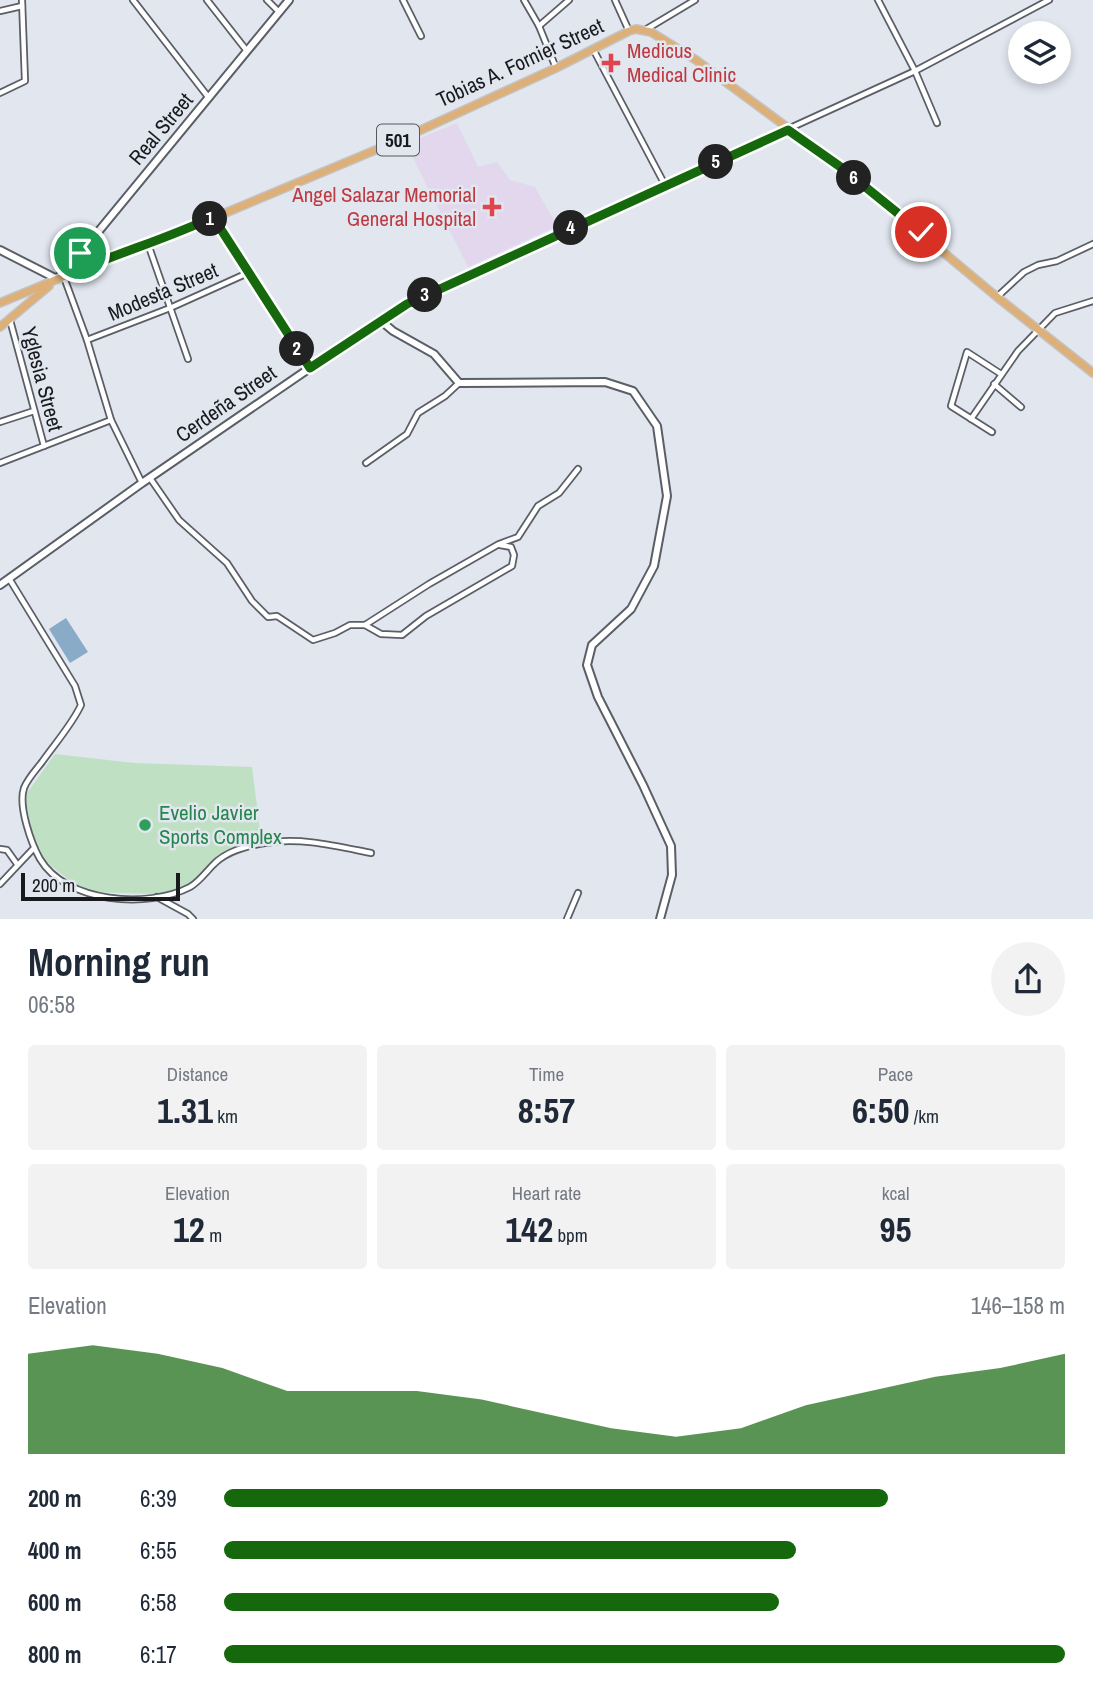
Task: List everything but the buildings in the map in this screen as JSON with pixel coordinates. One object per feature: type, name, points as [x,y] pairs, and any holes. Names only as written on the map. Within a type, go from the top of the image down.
[{"type":"main road","name":"Real Street","points":[[60,279],[65,267],[84,249],[289,0]]},
{"type":"main road","name":"Tobias A. Fornier Street","points":[[0,305],[397,141],[556,68],[629,31],[645,30]]},
{"type":"main road","points":[[645,30],[696,60],[842,168],[1093,373]]},
{"type":"main road","name":"Cerdeña Street","points":[[0,585],[142,483],[407,304],[788,130]]},
{"type":"main road","points":[[84,249],[84,270]]},
{"type":"main road","points":[[0,250],[60,279]]},
{"type":"main road","name":"Tobias A. Fornier Street","points":[[0,305],[60,279]]},
{"type":"main road","points":[[0,327],[49,286]]},
{"type":"main road","points":[[380,320],[393,331],[433,354],[459,383],[605,382],[633,391],[657,426],[667,496],[654,565],[631,609],[593,645],[587,665],[598,697],[671,846],[672,874],[660,919]]},
{"type":"street","points":[[133,0],[209,98]]},
{"type":"street","points":[[207,0],[247,52]]},
{"type":"street","points":[[267,0],[279,12]]},
{"type":"street","points":[[403,0],[421,36]]},
{"type":"street","points":[[524,0],[539,26],[556,68]]},
{"type":"street","points":[[539,26],[569,0]]},
{"type":"street","points":[[615,0],[629,31]]},
{"type":"street","points":[[645,30],[695,0]]},
{"type":"street","points":[[878,0],[915,71],[937,123]]},
{"type":"street","points":[[788,130],[915,71],[1049,0]]},
{"type":"street","points":[[0,12],[22,3],[25,80],[0,93]]},
{"type":"street","points":[[593,49],[665,185]]},
{"type":"street","points":[[213,217],[310,368]]},
{"type":"street","points":[[148,244],[188,359]]},
{"type":"street","points":[[997,297],[1031,268],[1057,261],[1093,244]]},
{"type":"street","name":"Modesta Street","points":[[87,340],[170,308],[250,272]]},
{"type":"street","points":[[60,279],[87,340],[111,420],[142,483]]},
{"type":"street","points":[[971,419],[1018,351],[1055,313],[1093,301]]},
{"type":"street","name":"Yglesia Street","points":[[10,320],[44,446]]},
{"type":"street","points":[[992,432],[951,406],[967,352],[1000,374]]},
{"type":"street","points":[[366,463],[407,434],[418,413],[445,396],[459,383]]},
{"type":"street","points":[[994,384],[1021,407]]},
{"type":"street","points":[[0,422],[34,411]]},
{"type":"street","points":[[0,463],[111,420]]},
{"type":"street","points":[[365,625],[429,584],[499,544],[518,537],[538,506],[559,493],[578,468]]},
{"type":"street","points":[[150,478],[179,520],[227,563],[252,601],[268,617],[277,616],[313,640],[349,625],[365,625],[381,634],[402,635],[426,615],[512,566],[514,555],[511,547],[499,544]]},
{"type":"street","points":[[9,580],[75,686],[81,705],[24,786],[24,810],[34,848],[43,864],[60,882],[81,893],[103,898],[156,897],[192,886],[215,862],[232,851],[266,843],[320,842],[370,853]]},
{"type":"street","points":[[0,884],[34,848]]},
{"type":"street","points":[[0,849],[7,850],[17,864]]},
{"type":"street","points":[[567,919],[578,893]]},
{"type":"street","points":[[156,897],[193,919]]},
{"type":"shaded area","name":"Angel Salazar Memorial General Hospital","points":[[457,123],[478,167],[497,162],[510,180],[535,187],[557,226],[468,267],[406,144]]},
{"type":"green space","name":"Evelio Javier Sports Complex","points":[[55,754],[134,763],[252,767],[261,839],[230,848],[188,884],[177,889],[158,894],[85,892],[46,862],[32,833],[26,802],[27,793]]},
{"type":"water","points":[[66,618],[88,652],[70,663],[49,629]]},
{"type":"place","name":"Medicus Medical Clinic","points":[[611,63]]},
{"type":"place","name":"Angel Salazar Memorial General Hospital","points":[[492,207]]},
{"type":"place","name":"Evelio Javier Sports Complex","points":[[145,825]]},
{"type":"route","points":[[80,253],[84,249],[84,268],[213,217],[310,368],[407,304],[788,130],[842,168],[921,232]]}]
